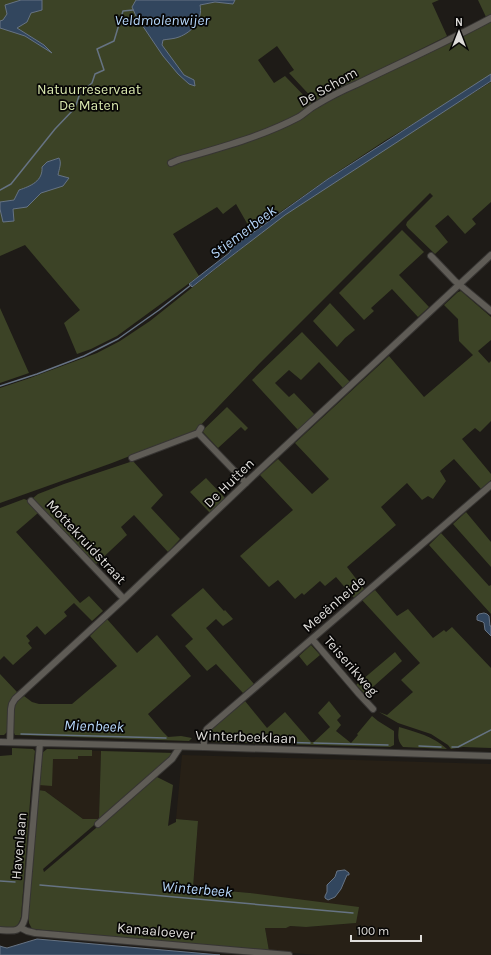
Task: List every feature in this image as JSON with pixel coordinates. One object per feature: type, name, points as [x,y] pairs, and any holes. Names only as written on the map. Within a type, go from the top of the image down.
[{"type":"street","name":"De Schom","points":[[171,163],[245,140],[298,117],[334,95],[457,37],[491,18]]},
{"type":"street","name":"De Hutten","points":[[10,742],[11,709],[15,699],[124,599],[491,254]]},
{"type":"street","points":[[431,256],[459,284],[491,311]]},
{"type":"street","points":[[132,458],[199,430],[246,483]]},
{"type":"street","name":"Meeënheide","points":[[204,747],[204,734],[207,729],[491,485]]},
{"type":"street","name":"Mottekruidstraat","points":[[31,501],[124,599]]},
{"type":"street","name":"Teiserikweg","points":[[312,639],[373,709]]},
{"type":"street","name":"Winterbeeklaan","points":[[0,742],[491,756]]},
{"type":"street","name":"Havenlaan","points":[[21,928],[25,918],[40,743]]},
{"type":"street","points":[[98,824],[172,759],[180,747]]},
{"type":"street","points":[[0,930],[14,931],[21,928]]},
{"type":"street","name":"Kanaaloever","points":[[21,928],[35,933],[289,955]]},
{"type":"shaded area","points":[[47,749],[101,751],[99,819],[83,819],[45,791],[38,790]]},
{"type":"shaded area","points":[[182,755],[491,764],[491,955],[317,955],[269,951],[265,928],[286,928],[289,926],[306,927],[356,923],[250,893],[193,888],[198,821],[176,819]]},
{"type":"green space","name":"Natuurreservaat De Maten","points":[[0,0],[439,0],[432,3],[447,36],[316,102],[289,73],[294,70],[277,46],[258,60],[274,83],[285,76],[312,104],[306,108],[310,112],[336,96],[491,21],[491,76],[386,140],[252,232],[236,204],[223,214],[217,207],[173,234],[199,276],[117,336],[77,354],[64,323],[80,310],[25,245],[0,256]]},
{"type":"green space","points":[[478,0],[491,0],[491,14],[486,17]]},
{"type":"green space","points":[[491,82],[491,202],[472,219],[476,224],[465,234],[448,215],[435,226],[448,242],[435,254],[408,228],[406,225],[407,222],[433,196],[430,193],[259,364],[196,430],[112,463],[0,503],[0,388],[97,353],[120,341],[150,321],[286,213],[415,129]]},
{"type":"green space","points":[[402,230],[424,252],[399,275],[429,307],[418,317],[392,289],[371,308],[374,311],[364,320],[339,293]]},
{"type":"green space","points":[[461,291],[491,317],[491,340],[478,351],[489,363],[491,361],[491,421],[480,432],[475,428],[462,439],[491,474],[491,480],[481,489],[454,459],[440,471],[446,481],[433,499],[428,496],[422,500],[407,483],[381,507],[396,525],[347,567],[364,589],[354,598],[336,577],[325,586],[320,581],[304,595],[302,593],[295,599],[278,580],[269,587],[240,556],[293,510],[260,475],[278,459],[312,494],[329,479],[295,443],[389,356],[424,397],[473,355],[459,341],[458,319],[444,305]]},
{"type":"green space","points":[[330,303],[355,330],[337,347],[313,321]]},
{"type":"green space","points":[[0,308],[29,373],[0,383]]},
{"type":"green space","points":[[302,332],[350,382],[343,388],[319,362],[301,380],[289,370],[275,383],[289,397],[294,393],[315,415],[298,430],[252,380]]},
{"type":"green space","points":[[227,407],[248,428],[245,431],[241,427],[218,448],[202,431]]},
{"type":"green space","points":[[133,461],[163,495],[151,508],[180,539],[168,552],[134,515],[121,527],[127,535],[95,565],[33,498],[38,494],[64,484]]},
{"type":"green space","points":[[206,478],[225,498],[210,513],[190,492]]},
{"type":"green space","points":[[24,499],[27,500],[38,513],[16,532],[80,603],[89,596],[103,611],[92,621],[74,603],[64,612],[67,616],[45,635],[37,626],[26,636],[30,641],[28,643],[32,648],[13,665],[4,656],[0,660],[0,508]]},
{"type":"green space","points":[[466,512],[491,542],[491,567],[453,524]]},
{"type":"green space","points":[[441,533],[489,586],[491,585],[491,614],[429,545]]},
{"type":"green space","points":[[203,588],[233,619],[223,626],[216,619],[206,628],[254,684],[243,693],[216,664],[207,671],[185,646],[193,639],[171,615]]},
{"type":"green space","points":[[375,590],[397,616],[408,609],[433,638],[444,630],[446,632],[452,627],[491,668],[491,748],[463,747],[451,749],[448,745],[431,734],[398,723],[379,712],[387,715],[413,692],[401,680],[420,663],[362,600]]},
{"type":"green space","points":[[107,619],[137,653],[157,635],[191,676],[148,714],[168,737],[181,736],[192,738],[189,741],[15,735],[13,725],[13,708],[16,702],[24,696],[32,702],[39,704],[72,704],[117,666],[90,636]]},
{"type":"green space","points":[[311,645],[320,655],[307,666],[299,656]]},
{"type":"green space","points":[[395,652],[402,661],[365,694],[356,685]]},
{"type":"green space","points":[[0,674],[17,692],[8,705],[8,730],[4,735],[0,735]]},
{"type":"green space","points":[[245,701],[267,728],[285,712],[311,742],[314,742],[330,727],[318,713],[329,701],[341,716],[337,720],[341,725],[336,731],[351,743],[372,716],[394,731],[394,745],[390,747],[209,742],[207,739],[207,732]]},
{"type":"green space","points":[[399,727],[430,737],[447,749],[403,747],[398,735]]},
{"type":"green space","points":[[12,748],[33,749],[35,751],[21,917],[18,925],[14,928],[0,927],[0,756],[12,755]]},
{"type":"green space","points":[[47,749],[92,750],[92,756],[78,756],[78,759],[53,759],[52,786],[39,785],[42,753]]},
{"type":"green space","points":[[101,751],[175,753],[43,869],[44,872],[155,776],[173,785],[168,826],[176,822],[176,819],[198,821],[193,888],[250,893],[359,907],[356,923],[306,927],[290,926],[286,928],[265,928],[269,951],[32,929],[29,923],[28,914],[38,790],[45,791],[83,819],[99,819]]},
{"type":"water","points":[[21,0],[42,0],[42,10],[31,13],[27,22],[17,28],[44,45],[52,53],[25,36],[0,28],[0,21],[3,20],[7,14],[5,5]]},
{"type":"water","name":"Veldmolenwijer","points":[[136,0],[235,0],[233,4],[215,2],[200,5],[200,16],[196,25],[192,29],[179,37],[163,40],[162,45],[184,75],[194,80],[195,86],[189,84],[178,74],[163,56],[136,16],[132,7]]},
{"type":"water","points":[[491,74],[491,81],[285,215],[192,287],[189,284],[229,253],[233,247],[328,179]]},
{"type":"water","points":[[59,158],[60,164],[58,175],[69,178],[63,186],[41,193],[27,207],[13,209],[14,221],[3,222],[0,202],[14,200],[19,190],[32,185],[41,176],[42,167],[47,162]]},
{"type":"water","points":[[484,613],[489,616],[491,636],[485,630],[484,623],[477,620],[477,616],[479,614]]},
{"type":"water","points":[[345,870],[349,873],[349,875],[347,875],[341,889],[335,897],[328,900],[325,898],[327,885],[335,877],[337,871]]},
{"type":"water","points":[[37,939],[220,955],[0,955],[0,946],[7,948]]},
{"type":"waterway","points":[[0,190],[11,184],[55,129],[75,108],[80,93],[92,83],[95,74],[104,70],[97,49],[114,41],[123,11],[133,10]]},
{"type":"waterway","name":"Stiemerbeek","points":[[0,386],[84,356],[118,339],[191,285]]},
{"type":"waterway","name":"Mienbeek","points":[[452,747],[458,747],[491,730]]},
{"type":"waterway","name":"Mienbeek","points":[[21,734],[166,738]]},
{"type":"waterway","name":"Mienbeek","points":[[210,740],[310,743]]},
{"type":"waterway","name":"Mienbeek","points":[[314,743],[388,745]]},
{"type":"waterway","name":"Mienbeek","points":[[419,746],[441,747]]},
{"type":"waterway","name":"Winterbeek","points":[[0,881],[15,882]]},
{"type":"waterway","name":"Winterbeek","points":[[40,885],[353,913]]}]
